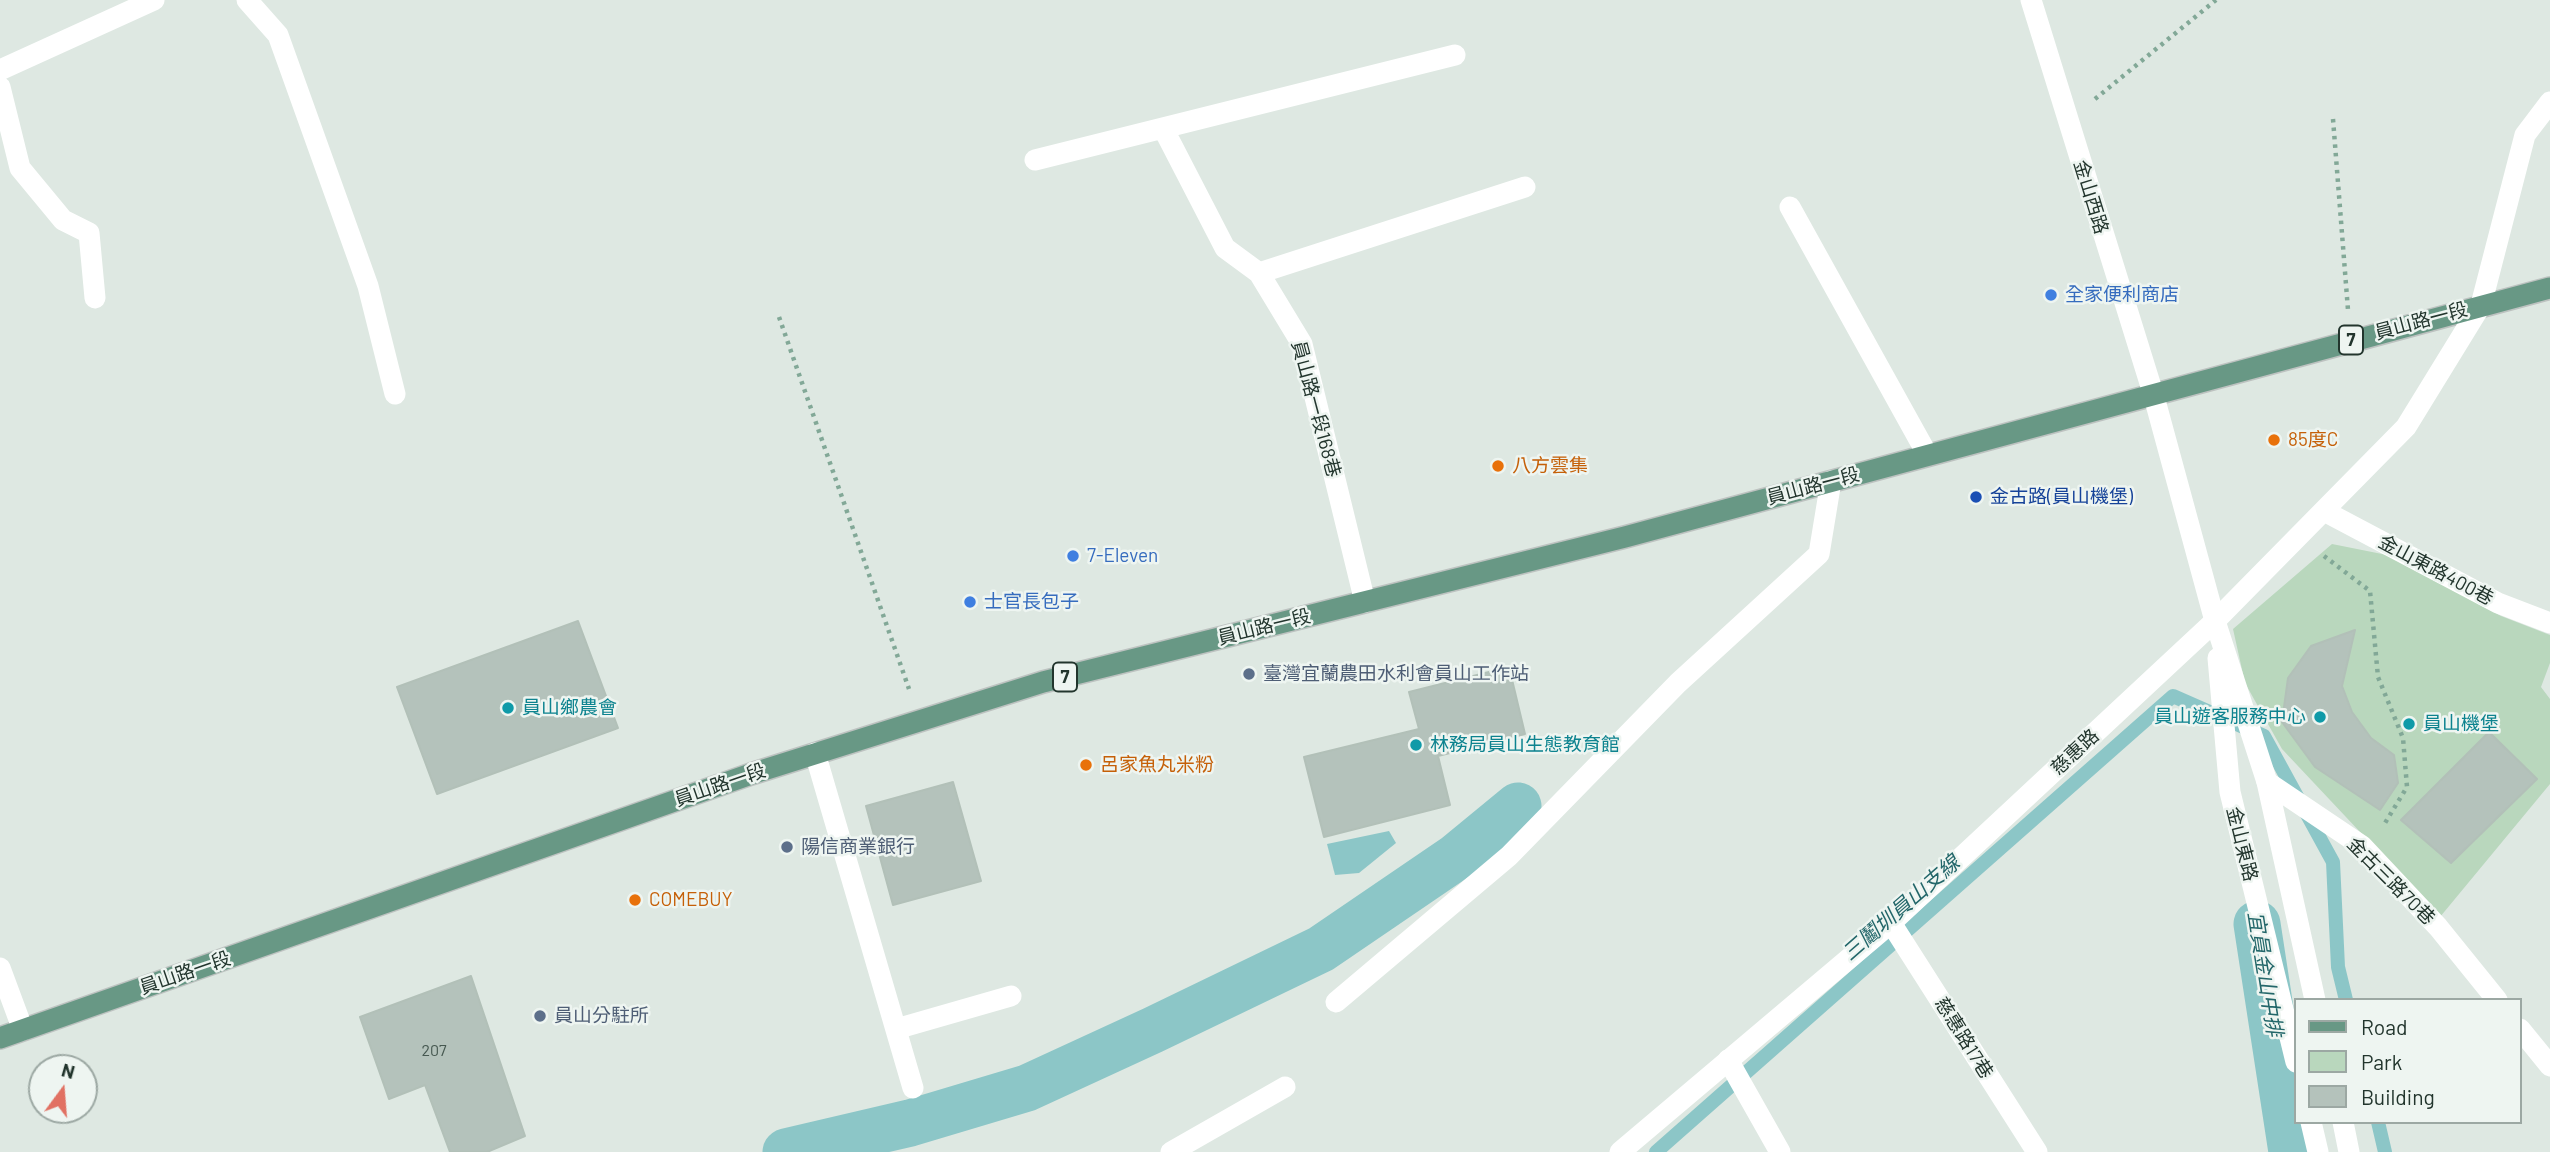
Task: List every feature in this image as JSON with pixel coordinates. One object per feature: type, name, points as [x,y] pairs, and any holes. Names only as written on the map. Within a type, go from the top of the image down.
[{"type":"main road","name":"員山路一段","points":[[0,1038],[816,753],[1043,682],[1625,537],[2550,288]]},
{"type":"street","points":[[0,69],[154,0]]},
{"type":"street","points":[[247,0],[278,35],[368,286],[395,394]]},
{"type":"street","name":"金山西路","points":[[2031,0],[2153,393]]},
{"type":"street","points":[[1035,160],[1455,55]]},
{"type":"street","points":[[0,87],[20,168],[63,220],[89,233],[96,298]]},
{"type":"street","name":"慈惠路","points":[[1620,1152],[1891,923],[2214,621],[2406,427],[2481,305],[2525,135],[2550,102]]},
{"type":"street","name":"員山路一段168巷","points":[[1163,128],[1224,247],[1259,273],[1302,344],[1365,602]]},
{"type":"street","points":[[1259,273],[1525,187]]},
{"type":"street","points":[[1790,207],[1927,454]]},
{"type":"street","name":"金山東路","points":[[2153,393],[2214,621],[2267,782],[2315,998]]},
{"type":"street","points":[[1336,1002],[1509,856],[1678,683],[1819,554],[1831,481]]},
{"type":"street","name":"金山東路400巷","points":[[2324,510],[2498,603],[2550,623]]},
{"type":"street","name":"金山東路","points":[[2214,621],[2230,792],[2294,1054]]},
{"type":"street","points":[[816,753],[913,1088]]},
{"type":"street","name":"金古三路70巷","points":[[2267,782],[2362,846],[2438,927],[2495,998]]},
{"type":"street","name":"慈惠路17巷","points":[[1891,923],[2037,1152]]},
{"type":"street","points":[[0,968],[23,1030]]},
{"type":"street","points":[[896,1029],[1012,996]]},
{"type":"street","points":[[2522,1031],[2550,1066]]},
{"type":"street","points":[[1728,1060],[1780,1152]]},
{"type":"street","points":[[1171,1152],[1285,1087]]},
{"type":"street","points":[[2311,1124],[2318,1152]]},
{"type":"street","points":[[2343,1124],[2349,1152]]},
{"type":"path","points":[[2068,122],[2216,0]]},
{"type":"path","points":[[2333,119],[2350,340]]},
{"type":"path","points":[[779,317],[920,721]]},
{"type":"path","points":[[2298,536],[2370,591],[2378,677],[2403,738],[2407,787],[2392,817],[2362,846]]},
{"type":"green space","name":"員山機堡","points":[[2332,544],[2387,555],[2501,616],[2550,635],[2550,663],[2541,687],[2550,699],[2550,784],[2440,917],[2282,749],[2245,683],[2233,629]]},
{"type":"water","points":[[1389,831],[1396,843],[1359,873],[1335,875],[1327,844]]},
{"type":"building","name":"員山鄉農會","points":[[578,621],[618,728],[437,794],[397,687]]},
{"type":"building","name":"員山遊客服務中心","points":[[2355,630],[2342,686],[2352,712],[2371,738],[2394,755],[2398,783],[2380,810],[2315,767],[2282,722],[2288,678],[2311,646]]},
{"type":"building","name":"林務局員山生態教育館","points":[[1509,667],[1525,734],[1438,756],[1450,805],[1324,837],[1304,757],[1419,729],[1409,692]]},
{"type":"building","points":[[2489,732],[2537,779],[2451,863],[2401,820]]},
{"type":"building","points":[[953,782],[981,881],[893,905],[866,806]]},
{"type":"building","points":[[471,976],[525,1136],[487,1152],[450,1152],[425,1085],[389,1099],[360,1017]]},
{"type":"waterway","name":"三鬮圳員山支線","points":[[1656,1152],[2173,696],[2264,736],[2333,862],[2338,967],[2346,998]]},
{"type":"waterway","points":[[786,1152],[910,1123],[1027,1088],[1153,1030],[1321,949],[1456,857],[1518,806]]},
{"type":"waterway","name":"宜員金山中排","points":[[2257,924],[2292,1152]]},
{"type":"waterway","points":[[2378,1124],[2385,1152]]},
{"type":"place","name":"全家便利商店","points":[[2051,295]]},
{"type":"place","name":"85度C","points":[[2274,440]]},
{"type":"place","name":"八方雲集","points":[[1498,466]]},
{"type":"place","name":"金古路(員山機堡)","points":[[1976,497]]},
{"type":"place","name":"7-Eleven","points":[[1073,556]]},
{"type":"place","name":"士官長包子","points":[[970,602]]},
{"type":"place","name":"臺灣宜蘭農田水利會員山工作站","points":[[1249,674]]},
{"type":"place","name":"員山鄉農會","points":[[508,708]]},
{"type":"place","name":"員山遊客服務中心","points":[[2320,717]]},
{"type":"place","name":"員山機堡","points":[[2409,724]]},
{"type":"place","name":"林務局員山生態教育館","points":[[1416,745]]},
{"type":"place","name":"呂家魚丸米粉","points":[[1086,765]]},
{"type":"place","name":"陽信商業銀行","points":[[787,847]]},
{"type":"place","name":"COMEBUY","points":[[635,900]]},
{"type":"place","name":"員山分駐所","points":[[540,1016]]}]
